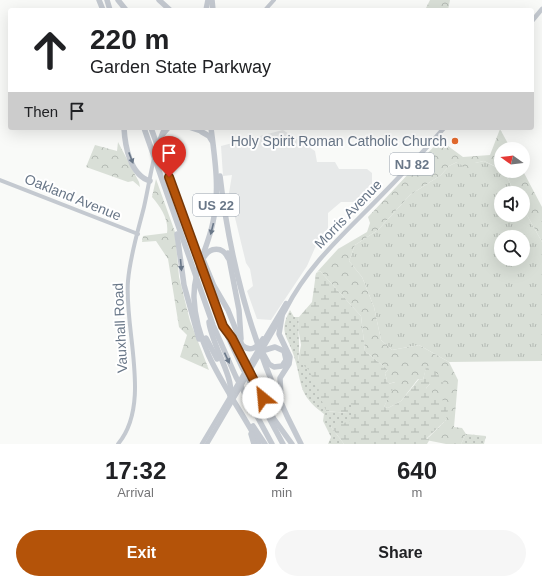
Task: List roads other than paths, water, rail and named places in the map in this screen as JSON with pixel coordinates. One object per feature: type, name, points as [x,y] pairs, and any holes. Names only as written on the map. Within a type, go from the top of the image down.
[{"type":"highway","points":[[118,0],[124,8]]},
{"type":"highway","points":[[159,0],[168,8]]},
{"type":"highway","points":[[124,130],[132,163],[140,176],[150,181]]},
{"type":"highway","points":[[145,130],[173,212],[199,264],[228,310],[241,344],[246,348],[252,349],[263,339]]},
{"type":"highway","points":[[152,130],[182,211],[199,264],[223,326],[232,338],[243,365],[283,444]]},
{"type":"highway","points":[[202,132],[206,130]]},
{"type":"highway","name":"US 22","points":[[210,130],[217,182],[217,202],[211,233],[199,264],[194,292],[198,322],[206,349],[259,444]]},
{"type":"highway","name":"US 22","points":[[215,130],[226,228],[244,304],[284,410],[302,444]]},
{"type":"highway","points":[[202,132],[209,136],[213,143]]},
{"type":"highway","points":[[173,212],[179,244],[183,282],[195,326],[207,357],[222,380]]},
{"type":"highway","points":[[226,228],[229,262],[239,310],[241,344]]},
{"type":"highway","points":[[229,262],[223,251],[212,249],[206,253],[199,264],[197,284],[208,314],[236,377],[272,444]]},
{"type":"highway","points":[[208,314],[214,343],[232,388],[229,397]]},
{"type":"highway","points":[[282,316],[279,332],[290,356],[289,364],[282,373],[280,390],[284,410]]},
{"type":"highway","points":[[198,322],[230,381]]},
{"type":"highway","points":[[257,357],[265,350],[276,346],[282,348],[286,355],[285,363],[279,367],[270,365],[264,360]]},
{"type":"highway","points":[[250,378],[274,419],[292,444]]},
{"type":"highway","points":[[241,412],[254,444]]},
{"type":"highway","points":[[241,412],[266,444]]},
{"type":"main road","points":[[534,19],[542,9]]},
{"type":"main road","name":"Morris Avenue","points":[[202,444],[263,339],[289,300],[318,261],[442,130]]},
{"type":"main road","name":"Morris Avenue","points":[[206,444],[282,316],[289,300]]},
{"type":"street","points":[[268,8],[274,0]]},
{"type":"street","name":"Vauxhall Road","points":[[118,444],[130,427],[135,393],[127,288],[129,272],[150,181],[152,166],[160,139],[166,130]]},
{"type":"street","points":[[196,130],[202,132]]},
{"type":"street","name":"Oakland Avenue","points":[[0,180],[138,234]]},
{"type":"place","name":"Holy Spirit Roman Catholic Church","points":[[455,141]]}]
